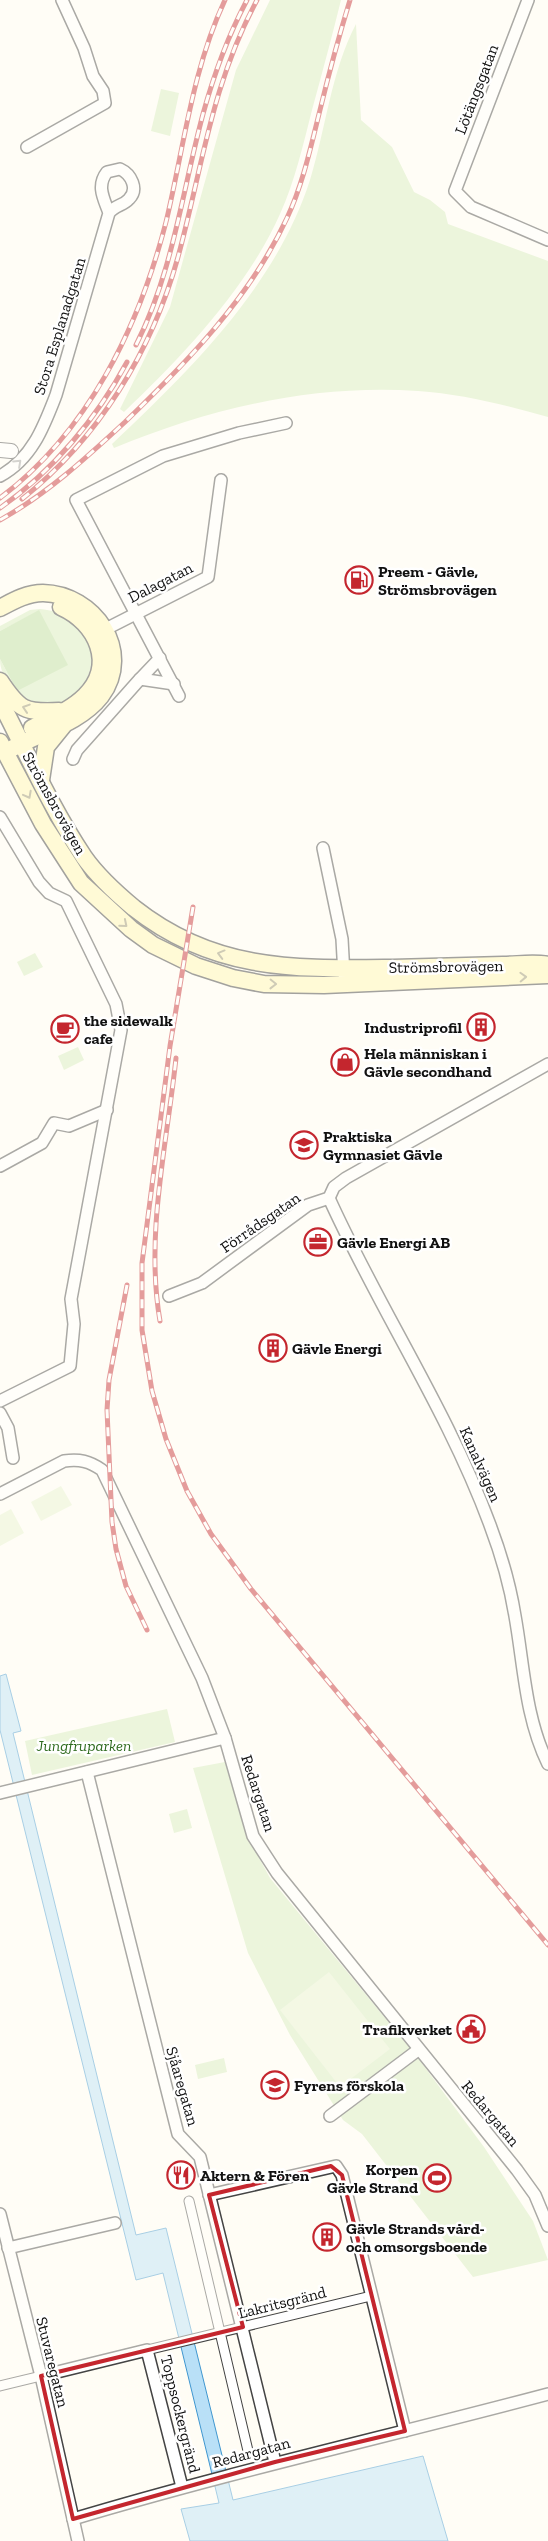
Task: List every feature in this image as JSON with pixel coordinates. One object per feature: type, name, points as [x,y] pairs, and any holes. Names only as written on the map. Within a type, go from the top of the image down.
[{"type":"main road","points":[[0,616],[42,604],[61,607],[100,632],[98,676],[84,698],[65,717],[46,747],[41,780]]},
{"type":"main road","points":[[0,682],[13,702],[21,708],[65,717]]},
{"type":"main road","name":"Strömsbrovägen","points":[[0,700],[63,823],[85,858],[112,890],[151,921],[177,938],[211,952],[248,962],[288,966],[344,976],[548,975]]},
{"type":"main road","points":[[2,746],[65,717]]},
{"type":"main road","name":"Strömsbrovägen","points":[[2,746],[43,824],[81,883],[103,906],[153,945],[196,966],[233,978],[264,984],[344,976],[548,965]]},
{"type":"street","points":[[27,147],[104,103],[103,91],[93,76],[84,48],[62,0]]},
{"type":"street","name":"Lötängsgatan","points":[[528,0],[455,191],[471,207],[548,240]]},
{"type":"street","name":"Stora Esplanadgatan","points":[[0,476],[19,463],[41,433],[56,395],[109,213]]},
{"type":"street","points":[[179,696],[76,500],[163,456],[239,433],[286,422]]},
{"type":"street","points":[[4,453],[32,445]]},
{"type":"street","name":"Dalagatan","points":[[100,632],[208,577],[221,480]]},
{"type":"street","points":[[73,759],[77,750],[160,658]]},
{"type":"street","points":[[140,679],[174,684]]},
{"type":"street","points":[[0,817],[39,882],[49,893],[66,901],[116,1004],[121,1030],[72,1299],[74,1324],[70,1366],[0,1401]]},
{"type":"street","points":[[323,848],[342,939],[344,976]]},
{"type":"street","points":[[329,1198],[334,1187],[346,1178],[548,1064]]},
{"type":"street","points":[[0,1166],[42,1142],[54,1123],[69,1126],[107,1110]]},
{"type":"street","name":"Förrådsgatan","points":[[169,1296],[202,1283],[308,1205],[329,1198]]},
{"type":"street","name":"Kanalvägen","points":[[329,1198],[464,1462],[491,1525],[504,1566],[515,1616],[527,1697],[541,1749],[548,1764]]},
{"type":"street","points":[[0,1413],[8,1428],[14,1458]]},
{"type":"street","name":"Redargatan","points":[[0,1494],[64,1461],[89,1462],[102,1470],[202,1678],[225,1738],[253,1836],[277,1873],[418,2050],[517,2170],[535,2195],[548,2226]]},
{"type":"street","points":[[0,1793],[225,1738]]},
{"type":"street","name":"Sjåaregatan","points":[[87,1772],[178,2134],[200,2157],[208,2195],[243,2327],[274,2462]]},
{"type":"street","points":[[330,2116],[418,2050]]},
{"type":"street","points":[[208,2195],[336,2166],[342,2174],[404,2431]]},
{"type":"street","points":[[189,2201],[222,2332],[249,2455]]},
{"type":"street","name":"Stuvaregatan","points":[[0,2214],[41,2376],[73,2519]]},
{"type":"street","points":[[8,2248],[115,2223]]},
{"type":"street","name":"Lakritsgränd","points":[[147,2350],[371,2296]]},
{"type":"street","points":[[0,2386],[147,2350]]},
{"type":"street","name":"Toppsockergränd","points":[[147,2350],[182,2487]]},
{"type":"street","name":"Redargatan","points":[[73,2519],[274,2462],[548,2394]]},
{"type":"street","points":[[73,2519],[78,2541]]},
{"type":"highlighted area","points":[[331,2166],[342,2175],[405,2431],[275,2462],[73,2519],[41,2376],[243,2327],[209,2195]]},
{"type":"green space","points":[[270,0],[341,0],[290,189],[266,241],[232,294],[190,345],[124,412],[120,409],[170,307],[236,70]]},
{"type":"green space","points":[[356,24],[361,120],[392,147],[414,192],[430,200],[445,212],[448,224],[548,261],[548,417],[516,408],[434,392],[340,391],[301,395],[225,411],[187,421],[114,448],[112,444],[171,386],[228,324],[276,255],[295,219],[310,180],[335,81]]},
{"type":"green space","points":[[161,89],[179,93],[170,136],[151,131]]},
{"type":"green space","points":[[40,609],[57,612],[73,620],[83,629],[90,641],[92,653],[91,666],[87,678],[81,689],[71,698],[57,706],[29,705],[6,679],[1,666],[0,659],[17,691],[39,611],[0,631],[0,626],[30,610]]},
{"type":"green space","points":[[39,610],[68,665],[17,691],[0,659],[0,631]]},
{"type":"green space","points":[[35,953],[43,967],[24,976],[17,962]]},
{"type":"green space","points":[[78,1047],[84,1060],[64,1070],[58,1056]]},
{"type":"green space","points":[[61,1486],[72,1505],[41,1521],[31,1502]]},
{"type":"green space","points":[[11,1509],[24,1533],[0,1546],[0,1515]]},
{"type":"green space","name":"Jungfruparken","points":[[167,1709],[175,1742],[32,1775],[25,1741]]},
{"type":"green space","points":[[225,1762],[247,1836],[270,1878],[418,2058],[484,2147],[533,2221],[548,2260],[473,2277],[362,2134],[343,2120],[290,2035],[248,1953],[193,1768]]},
{"type":"green space","points":[[187,1809],[192,1828],[174,1833],[169,1814]]},
{"type":"green space","points":[[329,1972],[390,2049],[340,2087],[280,2010]]},
{"type":"green space","points":[[224,2058],[227,2072],[198,2079],[195,2065]]},
{"type":"water","points":[[6,1674],[21,1731],[13,1733],[136,2235],[166,2228],[233,2500],[423,2456],[448,2541],[190,2541],[181,2509],[219,2503],[163,2273],[136,2280],[0,1730],[0,1676]]},
{"type":"railway","points":[[0,498],[31,471],[59,442],[84,409],[106,375],[125,338],[155,261],[166,222],[190,109],[204,54],[225,0]]},
{"type":"railway","points":[[136,345],[149,317],[168,260],[212,84],[228,41],[247,0]]},
{"type":"railway","points":[[22,499],[50,475],[75,449],[98,420],[138,359],[167,292],[178,257],[218,95],[241,32],[257,0]]},
{"type":"railway","points":[[0,520],[50,487],[125,422],[194,352],[236,302],[255,275],[272,247],[298,192],[350,0]]},
{"type":"railway","points":[[0,508],[38,478],[72,442],[102,403],[127,362]]},
{"type":"railway","points":[[193,907],[170,1046],[142,1263],[142,1330],[152,1391],[166,1439],[187,1491],[211,1534],[251,1589],[548,1945]]},
{"type":"railway","points":[[160,1321],[156,1289],[156,1223],[176,1058]]},
{"type":"railway","points":[[127,1285],[109,1380],[107,1410],[112,1522],[116,1549],[126,1586],[147,1630]]},
{"type":"place","name":"Preem - Gävle, Strömsbrovägen","points":[[359,580]]},
{"type":"place","name":"Industriprofil","points":[[481,1027]]},
{"type":"place","name":"the sidewalk cafe","points":[[65,1029]]},
{"type":"place","name":"Hela människan i Gävle secondhand","points":[[345,1062]]},
{"type":"place","name":"Praktiska Gymnasiet Gävle","points":[[304,1145]]},
{"type":"place","name":"Gävle Energi AB","points":[[318,1242]]},
{"type":"place","name":"Gävle Energi","points":[[273,1348]]},
{"type":"place","name":"Trafikverket","points":[[471,2029]]},
{"type":"place","name":"Fyrens förskola","points":[[275,2085]]},
{"type":"place","name":"Aktern & Fören","points":[[181,2175]]},
{"type":"place","name":"Korpen Gävle Strand","points":[[437,2178]]},
{"type":"place","name":"Gävle Strands vård- och omsorgsboende","points":[[327,2237]]}]
